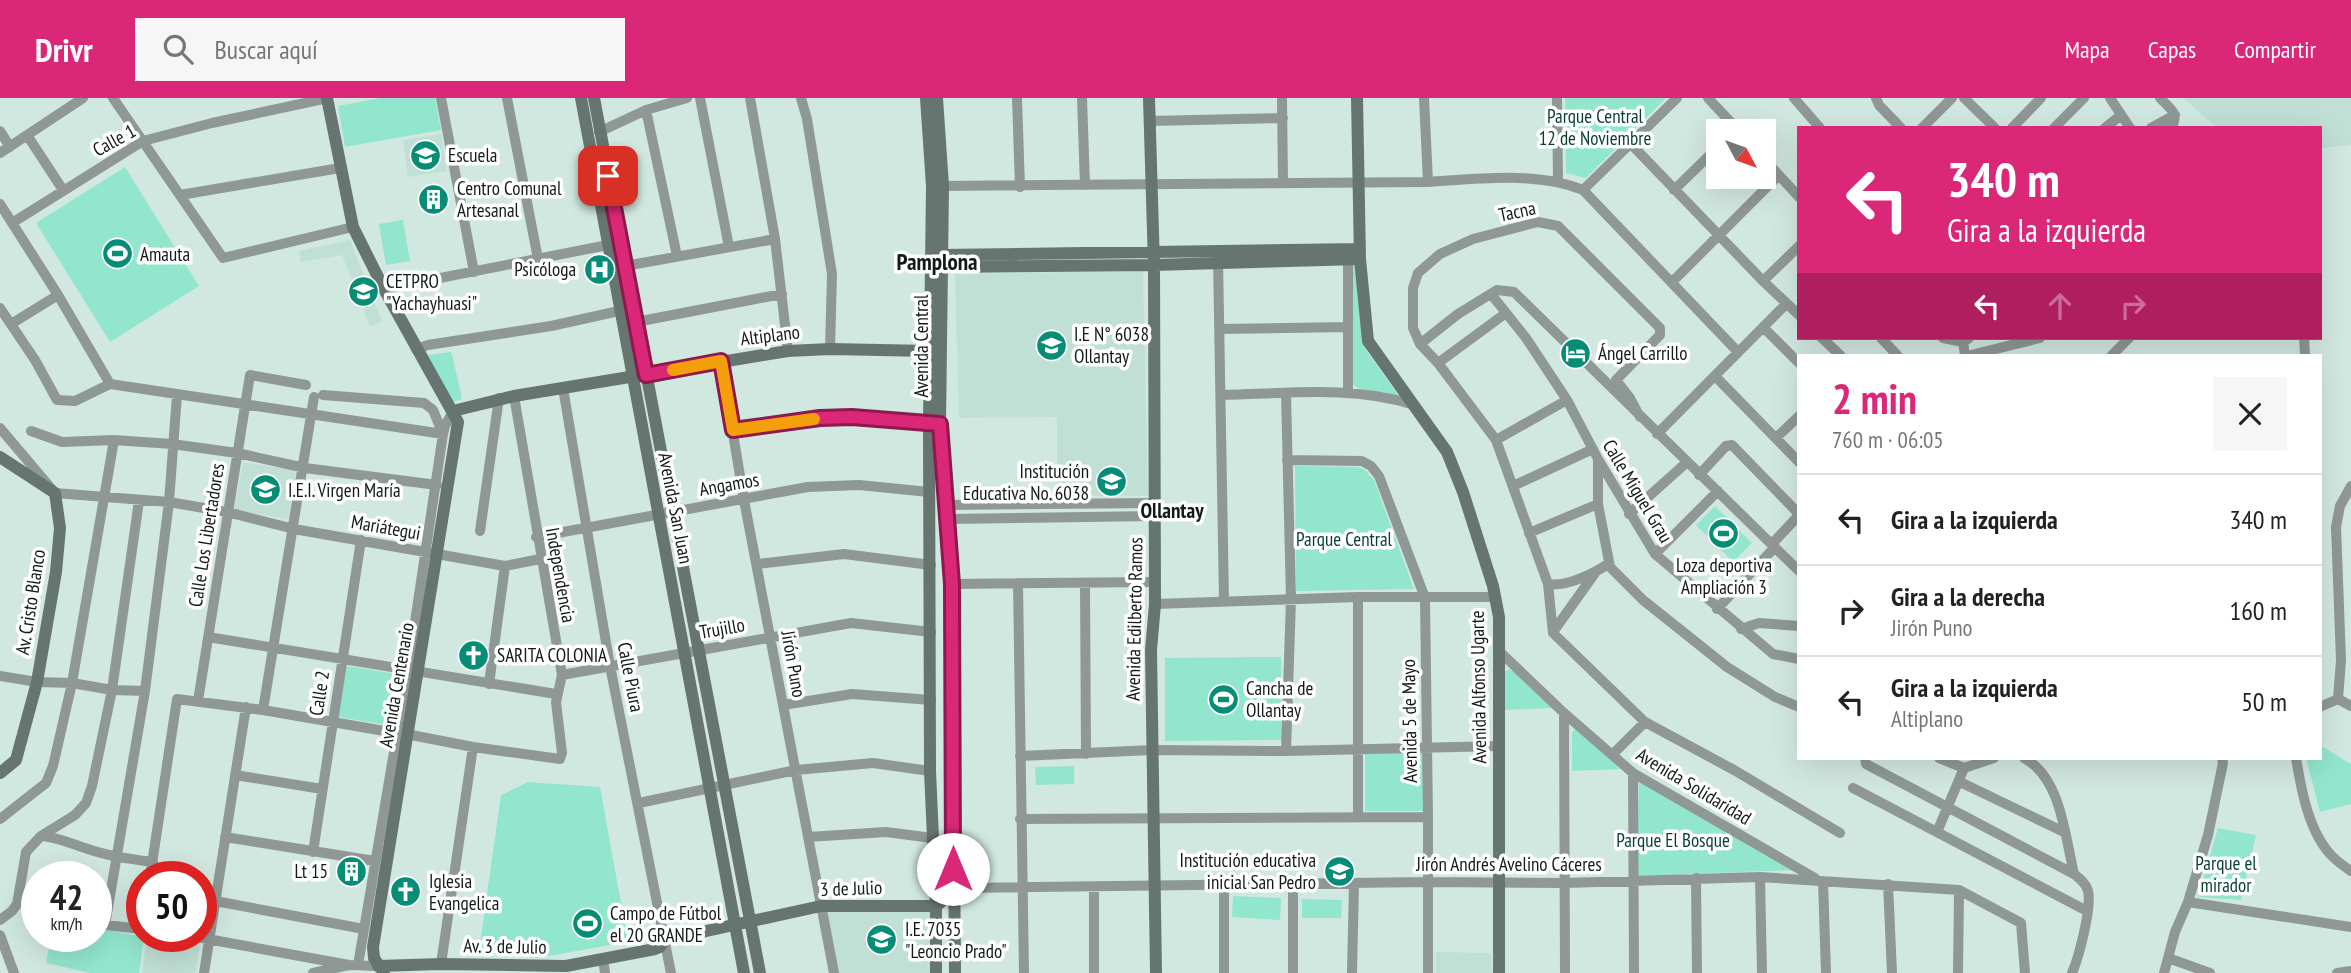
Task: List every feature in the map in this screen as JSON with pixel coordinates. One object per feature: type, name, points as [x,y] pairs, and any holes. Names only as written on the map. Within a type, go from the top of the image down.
[{"type":"street","points":[[0,153],[83,98]]},
{"type":"street","points":[[113,98],[223,258],[353,227]]},
{"type":"street","name":"Calle 1","points":[[12,223],[142,141],[328,98]]},
{"type":"street","name":"Avenida Centenario","points":[[328,98],[353,227],[416,349],[457,417],[458,427],[431,553],[413,670],[364,929],[347,968]]},
{"type":"street","points":[[441,98],[474,271]]},
{"type":"street","points":[[507,98],[538,259]]},
{"type":"street","name":"Avenida San Juan","points":[[581,98],[744,973]]},
{"type":"street","name":"Avenida San Juan","points":[[593,98],[760,973]]},
{"type":"street","points":[[599,132],[646,110],[687,98]]},
{"type":"street","points":[[700,98],[729,247]]},
{"type":"street","points":[[750,98],[775,239],[788,351]]},
{"type":"street","points":[[801,98],[807,119],[832,274],[830,349]]},
{"type":"street","name":"Avenida Central","points":[[926,98],[937,186],[941,261],[929,492],[930,771],[936,973]]},
{"type":"street","name":"Avenida Central","points":[[937,98],[937,186],[929,351],[934,424],[948,519],[952,584],[954,973]]},
{"type":"street","points":[[1017,98],[1020,187]]},
{"type":"street","points":[[1082,98],[1085,185]]},
{"type":"street","name":"Avenida Edilberto Ramos","points":[[1149,98],[1153,259],[1155,604],[1151,650],[1156,973]]},
{"type":"street","points":[[1282,98],[1283,183]]},
{"type":"street","name":"Avenida Alfonso Ugarte","points":[[1357,98],[1354,254],[1368,341],[1447,452],[1463,492],[1499,617],[1499,973]]},
{"type":"street","points":[[1424,98],[1428,182]]},
{"type":"street","points":[[1557,98],[1558,181]]},
{"type":"street","points":[[1583,190],[1677,98]]},
{"type":"street","points":[[1708,98],[1726,119]]},
{"type":"street","points":[[1794,98],[1819,126]]},
{"type":"street","points":[[1876,98],[1879,105],[1899,126]]},
{"type":"street","points":[[1924,126],[1952,98]]},
{"type":"street","points":[[1965,98],[1993,126]]},
{"type":"street","points":[[2014,126],[2042,98]]},
{"type":"street","points":[[2056,126],[2084,98]]},
{"type":"street","points":[[2110,98],[2128,126]]},
{"type":"street","points":[[2160,98],[2175,115],[2172,126]]},
{"type":"street","points":[[646,110],[677,256]]},
{"type":"street","points":[[2155,126],[2175,115]]},
{"type":"street","points":[[2108,126],[2121,116]]},
{"type":"street","points":[[1149,121],[1283,118]]},
{"type":"street","points":[[0,131],[10,146]]},
{"type":"street","points":[[27,135],[63,190]]},
{"type":"street","points":[[1630,143],[1797,313]]},
{"type":"street","points":[[1674,190],[1706,159]]},
{"type":"street","points":[[180,195],[340,168]]},
{"type":"street","points":[[1776,172],[1797,195]]},
{"type":"street","points":[[1672,282],[1779,175]]},
{"type":"street","points":[[937,186],[1428,182],[1492,178],[1558,181],[1583,190],[1738,352]]},
{"type":"street","points":[[0,204],[110,384]]},
{"type":"street","name":"Tacna","points":[[1420,344],[1413,328],[1413,288],[1418,273],[1440,254],[1473,239],[1538,222],[1558,226],[1660,328],[1661,332],[1616,380],[1629,396],[1640,417]]},
{"type":"street","points":[[625,266],[775,239]]},
{"type":"street","points":[[384,289],[621,242]]},
{"type":"street","points":[[1763,281],[1797,248]]},
{"type":"street","points":[[941,261],[1354,254],[1348,327],[1349,393]]},
{"type":"street","points":[[1218,258],[1224,601]]},
{"type":"street","points":[[1797,569],[1514,292],[1503,290],[1491,294],[1458,314],[1420,344],[1438,363],[1496,440],[1548,584],[1553,633],[1645,722],[1734,770],[1840,833]]},
{"type":"street","points":[[636,322],[782,294]]},
{"type":"street","name":"Calle Miguel Grau","points":[[1491,294],[1567,400],[1629,514],[1655,554],[1773,654],[1795,659]]},
{"type":"street","points":[[11,324],[58,295]]},
{"type":"street","points":[[1657,434],[1786,304]]},
{"type":"street","points":[[0,308],[35,360],[57,400],[75,401],[110,384],[443,434]]},
{"type":"street","points":[[416,349],[551,326],[619,311]]},
{"type":"street","points":[[1438,363],[1506,313]]},
{"type":"street","points":[[1220,329],[1348,327]]},
{"type":"street","points":[[1763,327],[1797,361]]},
{"type":"street","points":[[1824,340],[1839,354]]},
{"type":"street","points":[[1883,340],[1896,354]]},
{"type":"street","points":[[1975,354],[2032,340]]},
{"type":"street","points":[[2113,354],[2127,340]]},
{"type":"street","name":"Altiplano","points":[[453,411],[499,398],[788,351],[929,351]]},
{"type":"street","name":"Jirón Puno","points":[[721,361],[744,500],[834,973]]},
{"type":"street","name":"Calle Los Libertadores","points":[[198,701],[250,374],[306,386]]},
{"type":"street","points":[[1715,376],[1797,460]]},
{"type":"street","name":"Calle Piura","points":[[563,388],[610,666],[671,973]]},
{"type":"street","points":[[1221,395],[1349,393],[1383,396],[1411,404]]},
{"type":"street","points":[[1286,394],[1291,599],[1286,751]]},
{"type":"street","points":[[112,878],[145,691],[169,502],[177,395]]},
{"type":"street","points":[[262,710],[311,416],[319,396],[424,403],[433,410],[443,434]]},
{"type":"street","name":"Independencia","points":[[472,747],[560,759],[562,748],[556,694],[562,675],[514,396]]},
{"type":"street","points":[[480,531],[499,398]]},
{"type":"street","points":[[1496,440],[1567,400]]},
{"type":"street","name":"Avenida Centenario","points":[[431,553],[443,434],[453,411]]},
{"type":"street","points":[[733,430],[820,418],[852,417],[934,424]]},
{"type":"street","points":[[1776,438],[1797,418]]},
{"type":"street","points":[[0,428],[55,493]]},
{"type":"street","points":[[31,431],[62,442],[114,440],[172,444],[237,453],[303,468],[437,485]]},
{"type":"street","points":[[0,819],[46,783],[53,766],[72,682],[114,440]]},
{"type":"street","points":[[1699,475],[1726,446],[1732,445],[1797,512]]},
{"type":"street","points":[[1513,486],[1593,449]]},
{"type":"street","points":[[0,457],[55,493]]},
{"type":"street","points":[[1598,459],[1598,504],[1608,564],[1643,600],[1706,652],[1775,697],[1797,706]]},
{"type":"street","name":"Avenida 5 de Mayo","points":[[1287,460],[1362,460],[1371,466],[1379,476],[1424,598],[1428,973]]},
{"type":"street","points":[[1629,514],[1686,463]]},
{"type":"street","name":"Angamos","points":[[537,537],[808,487],[859,485],[929,492]]},
{"type":"street","points":[[2337,699],[2341,660],[2336,527],[2340,506],[2351,486]]},
{"type":"street","points":[[1655,554],[1718,491]]},
{"type":"street","name":"Mariátegui","points":[[55,493],[169,502],[227,512],[293,528],[505,566],[540,559]]},
{"type":"street","name":"Av. Cristo Blanco","points":[[0,773],[16,760],[37,682],[56,572],[60,528],[55,493]]},
{"type":"street","points":[[0,920],[17,904],[26,852],[41,836],[75,815],[86,803],[92,786],[112,690],[139,501]]},
{"type":"street","points":[[1530,533],[1598,504]]},
{"type":"street","points":[[946,505],[1154,510]]},
{"type":"street","points":[[948,519],[1154,510]]},
{"type":"street","points":[[1717,609],[1797,517]]},
{"type":"street","name":"Calle 2","points":[[313,852],[361,540]]},
{"type":"street","points":[[758,564],[844,554],[931,565]]},
{"type":"street","points":[[1548,584],[1556,585],[1595,573],[1608,564]]},
{"type":"street","points":[[489,684],[505,566]]},
{"type":"street","points":[[1553,633],[1595,573]]},
{"type":"street","points":[[952,584],[1154,582]]},
{"type":"street","points":[[1018,583],[1024,973]]},
{"type":"street","points":[[1085,584],[1086,754]]},
{"type":"street","points":[[1155,604],[1358,597],[1495,597]]},
{"type":"street","points":[[1358,597],[1358,817]]},
{"type":"street","name":"Trujillo","points":[[562,675],[851,623],[931,632]]},
{"type":"street","points":[[1741,629],[1759,623],[1797,626]]},
{"type":"street","points":[[208,637],[556,694]]},
{"type":"street","name":"Avenida Solidaridad","points":[[1499,651],[1633,773],[1821,881]]},
{"type":"street","points":[[0,676],[37,682],[72,682],[112,690],[145,691]]},
{"type":"street","points":[[783,705],[852,694],[931,700]]},
{"type":"street","points":[[153,861],[177,699],[246,707],[472,747],[441,964]]},
{"type":"street","points":[[2337,699],[2351,706]]},
{"type":"street","points":[[2322,706],[2337,699]]},
{"type":"street","points":[[217,888],[246,707]]},
{"type":"street","points":[[1564,713],[1566,973]]},
{"type":"street","points":[[1612,755],[1645,722]]},
{"type":"street","name":"Avenida Centenario","points":[[381,969],[373,947],[401,734]]},
{"type":"street","points":[[1020,756],[1152,750],[1286,751],[1499,746]]},
{"type":"street","points":[[1865,760],[1866,764],[2074,874],[2088,891],[2087,911],[2072,973]]},
{"type":"street","points":[[1944,760],[1964,768],[1988,760]]},
{"type":"street","points":[[2027,760],[2048,778],[2056,797],[2074,874]]},
{"type":"street","points":[[2164,973],[2208,835],[2222,760]]},
{"type":"street","points":[[2297,760],[2315,829],[2332,856],[2351,871]]},
{"type":"street","points":[[639,803],[796,770],[873,763],[930,771]]},
{"type":"street","points":[[1937,832],[1964,768]]},
{"type":"street","points":[[1633,773],[1634,973]]},
{"type":"street","points":[[235,775],[322,789]]},
{"type":"street","points":[[1960,782],[2064,832]]},
{"type":"street","points":[[1853,788],[2087,911]]},
{"type":"street","points":[[1020,819],[1428,817]]},
{"type":"street","points":[[808,837],[886,832],[932,838]]},
{"type":"street","points":[[41,836],[64,839],[83,848],[117,857],[146,861]]},
{"type":"street","points":[[225,837],[375,861]]},
{"type":"street","points":[[1760,877],[1762,973]]},
{"type":"street","name":"Jirón Andrés Avelino Cáceres","points":[[953,895],[966,888],[1429,882],[1565,883],[1760,877],[1888,884],[1959,890],[2021,923],[2025,973]]},
{"type":"street","points":[[1696,878],[1697,973]]},
{"type":"street","points":[[1821,881],[1826,973]]},
{"type":"street","points":[[1352,973],[1354,883]]},
{"type":"street","points":[[1293,884],[1293,973]]},
{"type":"street","points":[[1888,884],[1892,973]]},
{"type":"street","points":[[1224,886],[1224,973]]},
{"type":"street","points":[[1094,888],[1094,973]]},
{"type":"street","points":[[1958,973],[1959,890]]},
{"type":"street","points":[[936,906],[953,895]]},
{"type":"street","points":[[217,901],[364,929]]},
{"type":"street","points":[[2188,902],[2351,927]]},
{"type":"street","name":"3 de Julio","points":[[750,921],[821,906],[936,906]]},
{"type":"street","name":"Av. 3 de Julio","points":[[381,969],[441,964],[537,970],[655,949],[665,940],[750,921]]},
{"type":"street","points":[[0,935],[15,971]]},
{"type":"street","points":[[217,941],[347,968]]},
{"type":"street","points":[[204,973],[207,952]]},
{"type":"street","points":[[603,958],[606,973]]},
{"type":"street","points":[[2168,958],[2210,973]]},
{"type":"street","points":[[313,973],[347,968],[381,969]]},
{"type":"street","points":[[2337,973],[2351,971]]},
{"type":"shaded area","points":[[2183,98],[2351,98],[2351,145],[2322,148],[2322,126],[2215,126]]},
{"type":"shaded area","name":"Escuela","points":[[441,134],[447,171],[408,177],[403,140]]},
{"type":"shaded area","name":"CETPRO \"Yachayhuasi\"","points":[[350,240],[382,322],[370,326],[342,255],[301,262],[299,251]]},
{"type":"shaded area","name":"I.E N° 6038 Ollantay","points":[[1141,271],[1148,496],[1057,496],[1057,417],[959,418],[955,274]]},
{"type":"shaded area","name":"I.E.I. Virgen María","points":[[243,462],[296,471],[288,519],[234,510]]},
{"type":"shaded area","name":"I.E. 7035 \"Leoncio Prado\"","points":[[821,906],[936,906],[937,973],[834,973]]},
{"type":"shaded area","points":[[145,952],[199,952],[196,973],[142,973]]},
{"type":"shaded area","points":[[1436,952],[1491,953],[1492,973],[1436,973]]},
{"type":"green space","points":[[380,98],[435,98],[441,130],[345,147],[338,106]]},
{"type":"green space","name":"Parque Central 12 de Noviembre","points":[[1565,98],[1666,98],[1586,178],[1566,173]]},
{"type":"green space","name":"Amauta","points":[[125,167],[199,286],[110,342],[36,223]]},
{"type":"green space","points":[[403,220],[410,261],[386,265],[379,224]]},
{"type":"green space","points":[[1351,266],[1357,266],[1366,350],[1399,396],[1358,388],[1352,384]]},
{"type":"green space","points":[[450,352],[462,399],[453,402],[427,357]]},
{"type":"green space","name":"Parque Central","points":[[1295,466],[1364,469],[1374,480],[1414,589],[1296,591]]},
{"type":"green space","name":"Loza deportiva Ampliación 3","points":[[1715,506],[1752,543],[1733,562],[1696,525]]},
{"type":"green space","name":"Cancha de Ollantay","points":[[1281,657],[1282,740],[1165,741],[1165,658]]},
{"type":"green space","points":[[347,666],[402,675],[393,726],[338,717]]},
{"type":"green space","points":[[1509,669],[1552,708],[1504,710],[1503,673]]},
{"type":"green space","points":[[1576,728],[1620,769],[1572,771],[1572,733]]},
{"type":"green space","points":[[2322,747],[2351,764],[2351,804],[2320,812],[2307,760],[2322,760]]},
{"type":"green space","points":[[1423,750],[1423,811],[1365,811],[1365,751]]},
{"type":"green space","points":[[1074,766],[1074,784],[1036,785],[1035,767]]},
{"type":"green space","name":"Parque El Bosque","points":[[1639,780],[1795,870],[1636,876]]},
{"type":"green space","points":[[528,782],[600,787],[628,942],[537,958],[479,951],[501,795]]},
{"type":"green space","name":"Parque el mirador","points":[[2218,828],[2256,835],[2241,900],[2198,897]]},
{"type":"green space","points":[[1233,896],[1281,898],[1280,920],[1232,917]]},
{"type":"green space","points":[[1302,899],[1342,900],[1341,918],[1302,918]]},
{"type":"green space","points":[[112,931],[126,934],[126,952],[142,952],[139,973],[90,973],[46,963],[48,952],[112,952]]},
{"type":"slow traffic","points":[[673,370],[721,361],[733,430],[814,419]]},
{"type":"place","name":"Escuela","points":[[425,155]]},
{"type":"place","name":"Centro Comunal Artesanal","points":[[434,199]]},
{"type":"place","name":"Amauta","points":[[117,254]]},
{"type":"place","name":"Psicóloga","points":[[599,269]]},
{"type":"place","name":"CETPRO \"Yachayhuasi\"","points":[[363,292]]},
{"type":"place","name":"I.E N° 6038 Ollantay","points":[[1051,345]]},
{"type":"place","name":"Ángel Carrillo","points":[[1575,353]]},
{"type":"place","name":"Institución Educativa No. 6038","points":[[1112,482]]},
{"type":"place","name":"I.E.I. Virgen María","points":[[265,490]]},
{"type":"place","name":"Loza deportiva Ampliación 3","points":[[1724,534]]},
{"type":"place","name":"SARITA COLONIA","points":[[474,655]]},
{"type":"place","name":"Cancha de Ollantay","points":[[1223,699]]},
{"type":"place","name":"Lt 15","points":[[351,871]]},
{"type":"place","name":"Institución educativa inicial San Pedro","points":[[1339,871]]},
{"type":"place","name":"Iglesia Evangelica","points":[[406,892]]},
{"type":"place","name":"Campo de Fútbol el 20 GRANDE","points":[[587,924]]},
{"type":"place","name":"I.E. 7035 \"Leoncio Prado\"","points":[[882,940]]},
{"type":"district","name":"Pamplona","points":[[937,262]]},
{"type":"district","name":"Ollantay","points":[[1172,511]]},
{"type":"route","points":[[608,176],[646,375],[721,361],[733,430],[820,418],[852,417],[940,424],[952,584],[953,869]]}]
